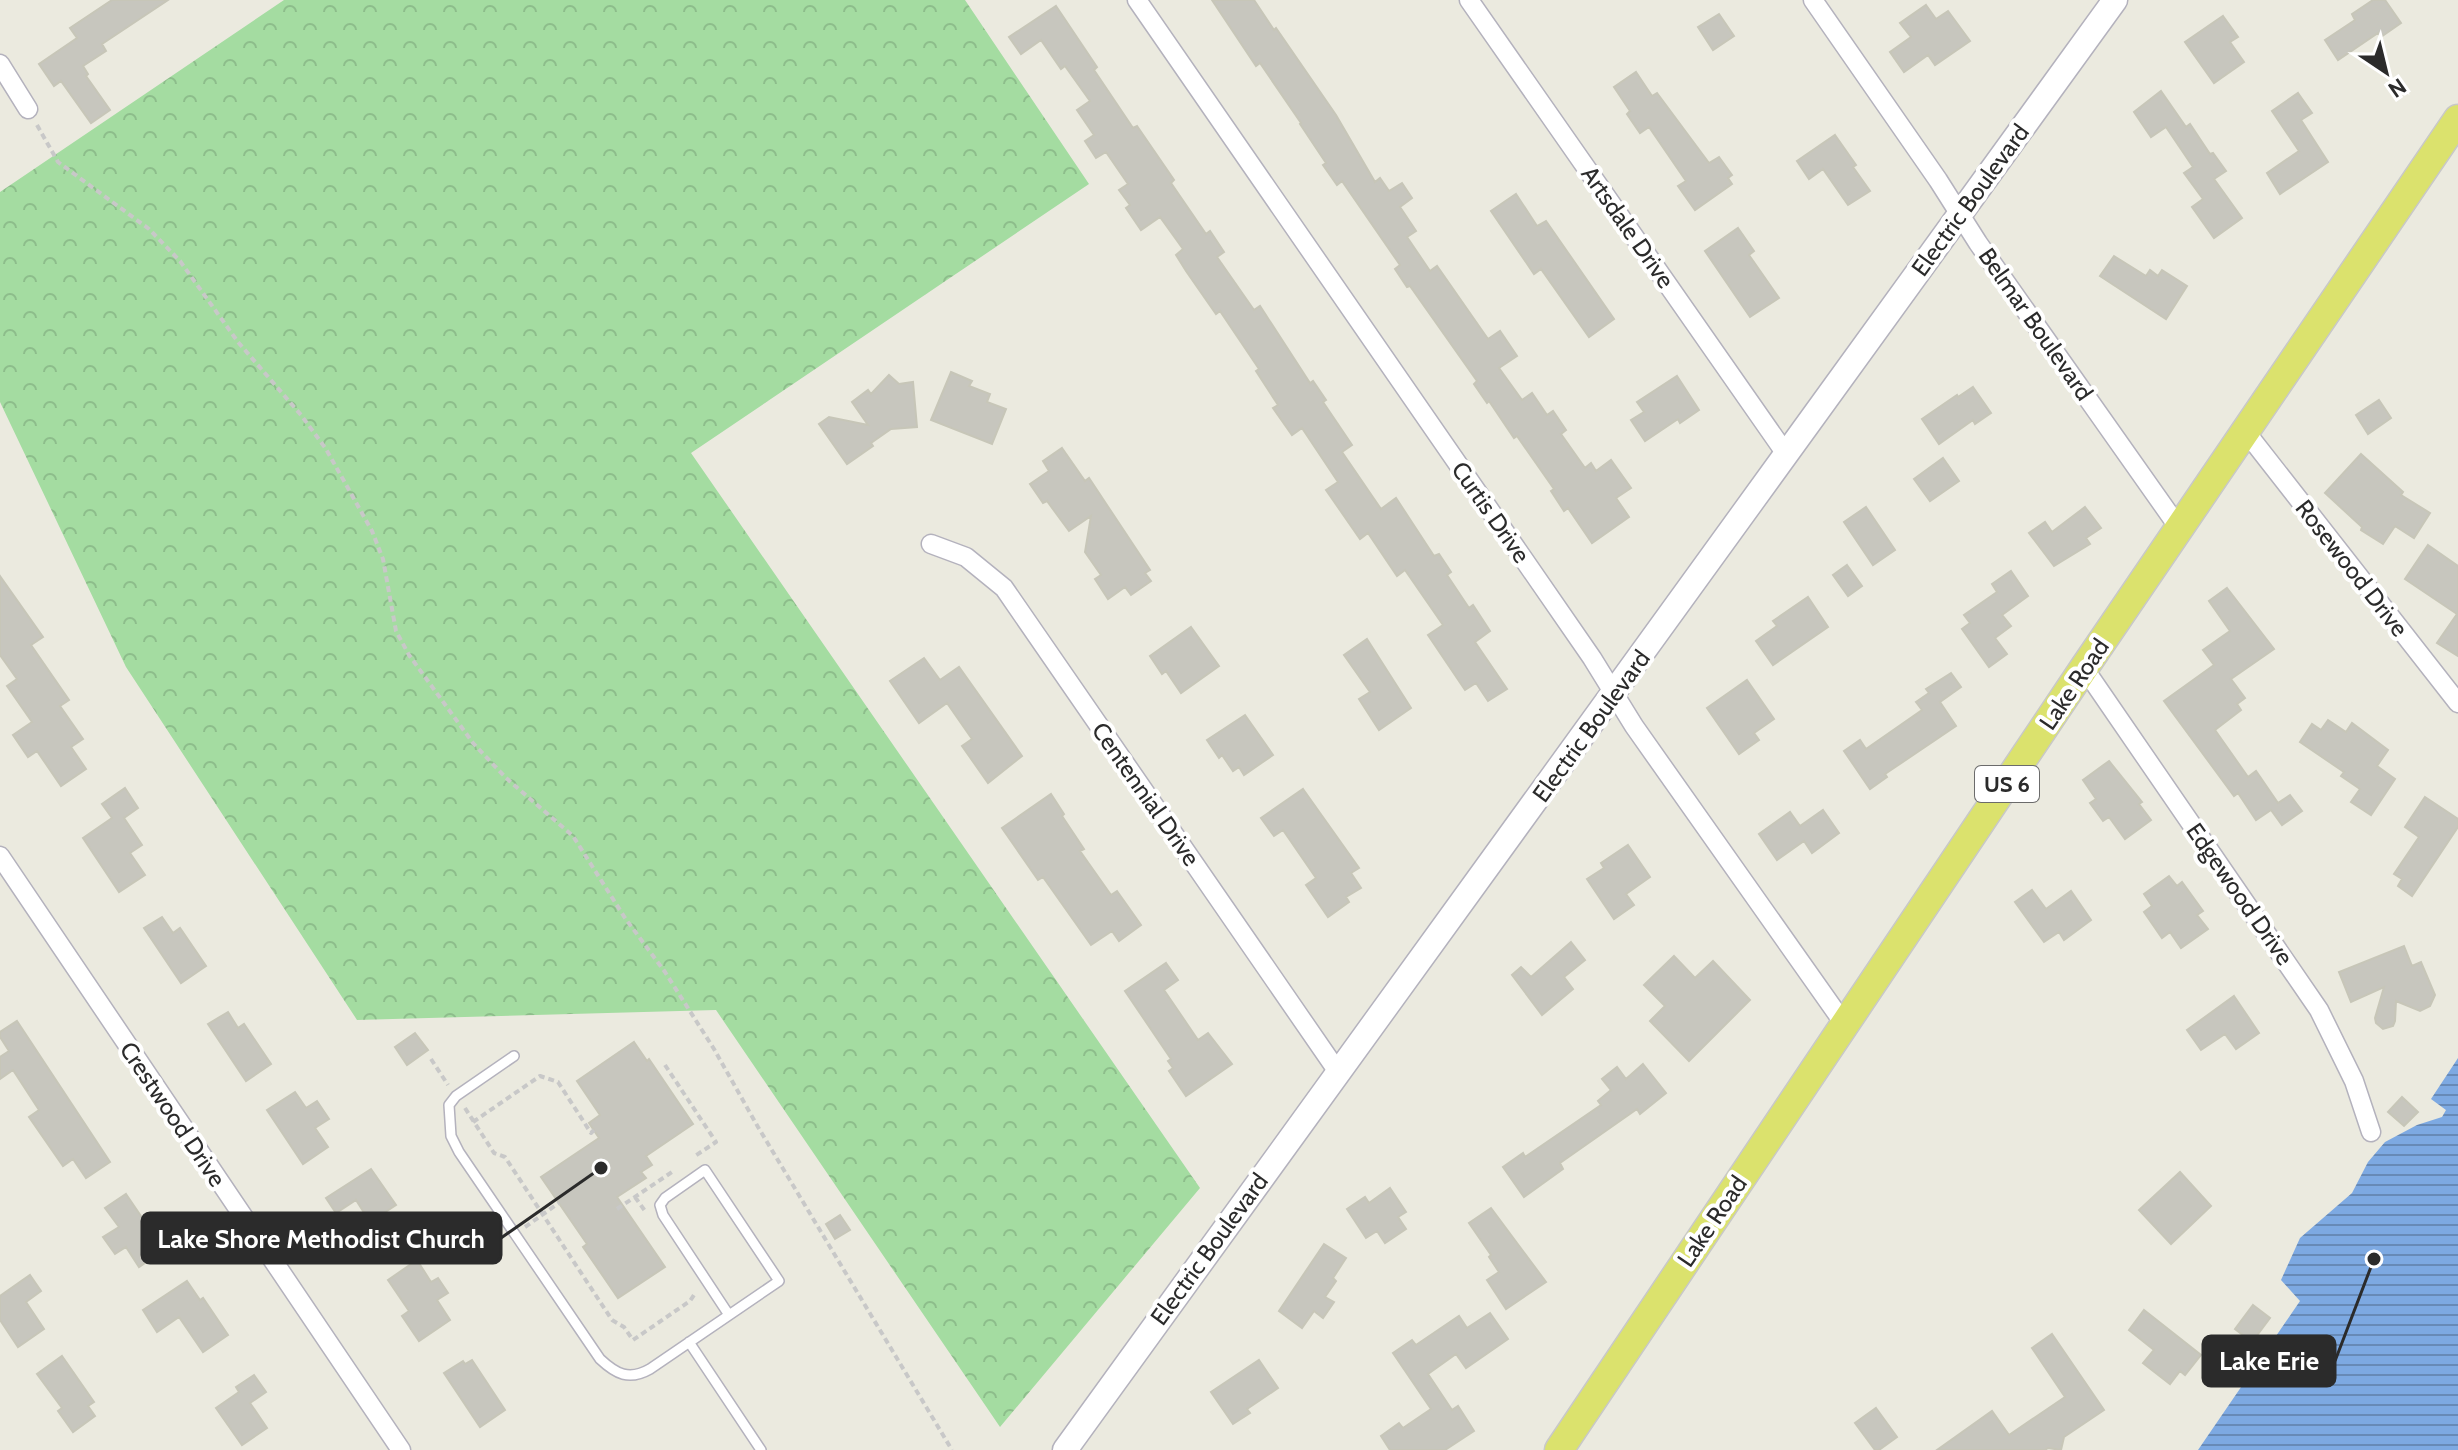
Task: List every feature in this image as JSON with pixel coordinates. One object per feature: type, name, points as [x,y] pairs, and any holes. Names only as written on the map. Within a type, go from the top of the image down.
[{"type":"main road","name":"Lake Road","points":[[1559,1450],[2084,668],[2458,119]]},
{"type":"street","name":"Curtis Drive","points":[[1137,0],[1592,658],[1634,726],[1845,1025]]},
{"type":"street","name":"Artsdale Drive","points":[[1469,0],[1786,454]]},
{"type":"street","name":"Belmar Boulevard","points":[[1813,0],[2179,528]]},
{"type":"street","name":"Electric Boulevard","points":[[1065,1450],[2115,0]]},
{"type":"street","points":[[0,64],[28,109]]},
{"type":"street","name":"Rosewood Drive","points":[[2246,432],[2458,703]]},
{"type":"street","name":"Centennial Drive","points":[[931,544],[966,557],[1004,588],[1338,1072]]},
{"type":"street","name":"Edgewood Drive","points":[[2084,668],[2319,1010],[2354,1081],[2371,1132]]},
{"type":"street","name":"Crestwood Drive","points":[[0,856],[401,1450]]},
{"type":"lane","points":[[514,1056],[456,1096],[449,1105],[451,1136],[600,1359],[611,1370],[631,1377],[640,1375],[729,1315],[779,1281],[705,1170],[665,1198],[660,1205],[663,1215],[729,1315]]},
{"type":"lane","points":[[689,1342],[761,1450]]},
{"type":"path","points":[[28,109],[58,162],[149,229],[180,261],[238,342],[326,449],[372,531],[383,559],[396,631],[409,655],[473,743],[506,778],[573,836],[706,1035],[952,1450]]},
{"type":"path","points":[[431,1059],[494,1153],[505,1157],[612,1320],[624,1327],[633,1340],[690,1301],[696,1294],[696,1287]]},
{"type":"path","points":[[665,1065],[716,1142],[693,1157]]},
{"type":"path","points":[[473,1122],[540,1076],[558,1082],[591,1133],[594,1130]]},
{"type":"path","points":[[617,1209],[681,1165]]},
{"type":"path","points":[[635,1197],[652,1222]]},
{"type":"path","points":[[514,1234],[559,1203]]},
{"type":"path","points":[[823,1235],[830,1231]]},
{"type":"green space","points":[[284,0],[965,0],[1089,184],[691,453],[1200,1188],[1000,1427],[716,1010],[357,1020],[126,667],[0,402],[0,192]]},
{"type":"water","points":[[2458,1058],[2458,1450],[2198,1450],[2300,1301],[2281,1280],[2300,1238],[2352,1193],[2368,1162],[2385,1142],[2417,1125],[2442,1117],[2446,1110],[2431,1099]]},
{"type":"building","points":[[112,0],[168,0],[102,44],[106,51],[83,66],[88,74],[86,76],[110,110],[91,123],[61,81],[54,86],[39,64],[77,38],[70,28]]},
{"type":"building","points":[[1212,0],[1254,0],[1336,115],[1375,182],[1380,178],[1389,191],[1402,183],[1412,198],[1400,207],[1416,231],[1407,237],[1430,271],[1437,266],[1488,339],[1500,331],[1517,356],[1499,368],[1522,400],[1532,393],[1547,415],[1553,411],[1566,430],[1561,434],[1585,468],[1591,463],[1596,471],[1611,460],[1631,488],[1616,498],[1629,517],[1592,543],[1568,508],[1564,511],[1551,491],[1554,489],[1517,436],[1514,438],[1489,401],[1487,403],[1474,384],[1477,381],[1395,269],[1400,265],[1342,181],[1337,185],[1301,123],[1260,63],[1256,66]]},
{"type":"building","points":[[2373,0],[2385,0],[2401,23],[2381,37],[2378,33],[2338,60],[2325,40],[2355,20],[2352,14]]},
{"type":"building","points":[[1926,5],[1936,19],[1948,11],[1970,41],[1935,65],[1928,55],[1904,72],[1890,52],[1911,37],[1900,23]]},
{"type":"building","points":[[1056,6],[1133,128],[1137,126],[1206,234],[1210,231],[1224,252],[1217,257],[1254,310],[1260,306],[1310,383],[1313,381],[1326,400],[1323,402],[1352,445],[1342,452],[1381,509],[1396,498],[1434,556],[1439,554],[1451,572],[1447,575],[1469,608],[1473,605],[1490,631],[1475,642],[1507,689],[1488,701],[1476,683],[1465,690],[1428,635],[1443,625],[1405,570],[1397,576],[1368,533],[1360,539],[1326,490],[1338,482],[1302,428],[1292,435],[1273,408],[1278,405],[1256,371],[1259,369],[1220,311],[1216,314],[1176,255],[1183,249],[1160,217],[1141,230],[1126,208],[1130,205],[1119,190],[1128,184],[1106,152],[1096,158],[1085,141],[1094,135],[1077,110],[1090,101],[1065,66],[1061,69],[1041,40],[1021,54],[1009,37]]},
{"type":"building","points":[[1719,14],[1734,36],[1713,50],[1698,27]]},
{"type":"building","points":[[2223,16],[2238,37],[2230,42],[2244,62],[2214,83],[2185,42]]},
{"type":"building","points":[[1636,72],[1652,96],[1657,93],[1709,163],[1719,157],[1732,175],[1728,178],[1732,184],[1695,210],[1678,186],[1686,181],[1649,127],[1640,133],[1614,87]]},
{"type":"building","points":[[2161,91],[2186,127],[2190,124],[2226,171],[2214,179],[2242,218],[2214,238],[2192,207],[2203,199],[2184,173],[2193,167],[2166,127],[2151,137],[2134,112]]},
{"type":"building","points":[[2298,93],[2312,113],[2301,120],[2328,162],[2280,194],[2267,173],[2299,151],[2272,111]]},
{"type":"building","points":[[1835,135],[1870,191],[1848,205],[1823,169],[1809,179],[1797,161]]},
{"type":"building","points":[[1516,194],[1537,226],[1546,221],[1614,319],[1589,337],[1541,269],[1534,274],[1491,211]]},
{"type":"building","points":[[1738,228],[1754,251],[1749,255],[1779,298],[1750,317],[1705,251]]},
{"type":"building","points":[[2114,256],[2146,276],[2150,270],[2158,276],[2162,270],[2187,286],[2166,319],[2100,276]]},
{"type":"building","points":[[951,372],[972,381],[969,386],[990,394],[987,402],[1006,409],[992,444],[931,420]]},
{"type":"building","points":[[889,375],[899,384],[913,382],[917,427],[891,429],[847,464],[819,424],[829,417],[868,425],[852,402],[868,390],[871,394]]},
{"type":"building","points":[[1677,376],[1699,410],[1680,423],[1678,419],[1645,441],[1631,420],[1644,412],[1637,402]]},
{"type":"building","points":[[1973,387],[1991,413],[1975,424],[1973,420],[1939,444],[1922,419]]},
{"type":"building","points":[[2379,400],[2391,418],[2368,434],[2356,415]]},
{"type":"building","points":[[1062,448],[1085,481],[1089,478],[1150,570],[1145,573],[1151,581],[1131,595],[1125,587],[1108,599],[1095,579],[1101,575],[1085,552],[1091,516],[1069,531],[1030,484],[1049,471],[1043,461]]},
{"type":"building","points":[[2361,454],[2403,492],[2401,495],[2430,513],[2414,538],[2395,526],[2383,544],[2361,530],[2362,527],[2325,493]]},
{"type":"building","points":[[1943,458],[1959,481],[1930,501],[1914,479]]},
{"type":"building","points":[[1866,507],[1895,550],[1873,565],[1844,522]]},
{"type":"building","points":[[2085,507],[2101,528],[2086,538],[2090,544],[2054,566],[2029,533],[2045,522],[2052,532]]},
{"type":"building","points":[[2428,545],[2458,566],[2458,656],[2437,643],[2457,614],[2405,579]]},
{"type":"building","points":[[1847,565],[1862,586],[1848,596],[1833,575]]},
{"type":"building","points":[[2011,571],[2028,596],[2002,615],[2011,626],[1995,638],[2007,654],[1989,667],[1962,629],[1970,623],[1964,615],[1997,592],[1992,584]]},
{"type":"building","points":[[0,576],[43,637],[31,645],[69,700],[60,706],[83,739],[71,747],[86,769],[61,786],[37,751],[28,757],[13,735],[32,722],[7,686],[17,679],[0,655]]},
{"type":"building","points":[[2227,588],[2274,649],[2231,679],[2245,698],[2237,704],[2241,710],[2215,730],[2248,777],[2256,771],[2278,803],[2290,795],[2302,811],[2282,825],[2271,810],[2256,820],[2238,793],[2234,796],[2164,701],[2214,665],[2203,650],[2230,631],[2209,601]]},
{"type":"building","points":[[1808,597],[1828,627],[1773,665],[1756,641],[1777,626],[1773,621]]},
{"type":"building","points":[[1191,627],[1219,666],[1181,693],[1166,671],[1162,674],[1150,656]]},
{"type":"building","points":[[1367,639],[1411,708],[1379,730],[1359,699],[1370,692],[1344,655]]},
{"type":"building","points":[[924,658],[940,680],[959,667],[1022,756],[988,783],[962,746],[972,739],[947,703],[919,723],[890,681]]},
{"type":"building","points":[[1951,673],[1961,687],[1940,702],[1956,726],[1885,774],[1887,777],[1870,789],[1844,751],[1860,740],[1866,749],[1922,710],[1916,702],[1929,693],[1926,689]]},
{"type":"building","points":[[1747,680],[1774,719],[1754,733],[1759,740],[1739,754],[1707,708]]},
{"type":"building","points":[[1245,715],[1273,755],[1244,775],[1239,767],[1233,771],[1222,755],[1219,758],[1207,740]]},
{"type":"building","points":[[2328,720],[2346,732],[2352,723],[2388,750],[2377,766],[2395,779],[2371,815],[2351,802],[2360,789],[2341,776],[2344,772],[2300,742],[2312,724],[2321,730]]},
{"type":"building","points":[[2109,761],[2142,802],[2139,804],[2151,820],[2125,839],[2109,817],[2103,821],[2090,803],[2096,799],[2083,780]]},
{"type":"building","points":[[125,788],[138,808],[124,818],[142,845],[130,853],[145,875],[119,892],[83,838],[112,818],[102,804]]},
{"type":"building","points":[[1303,789],[1359,868],[1351,873],[1361,888],[1346,897],[1349,902],[1328,917],[1306,885],[1316,878],[1283,830],[1274,836],[1261,818]]},
{"type":"building","points":[[1051,794],[1084,849],[1080,851],[1111,895],[1117,891],[1141,925],[1119,941],[1112,931],[1091,945],[1043,877],[1038,880],[1002,828]]},
{"type":"building","points":[[2425,797],[2458,819],[2458,827],[2412,896],[2398,886],[2402,879],[2394,874],[2419,837],[2405,827]]},
{"type":"building","points":[[1823,810],[1839,833],[1812,853],[1804,841],[1777,860],[1759,834],[1790,812],[1800,826]]},
{"type":"building","points":[[1628,845],[1650,877],[1626,894],[1634,905],[1614,919],[1587,879],[1604,868],[1601,863]]},
{"type":"building","points":[[2169,876],[2177,886],[2182,882],[2203,911],[2197,915],[2208,929],[2181,948],[2170,932],[2162,938],[2144,912],[2152,906],[2144,894]]},
{"type":"building","points":[[2032,890],[2046,909],[2071,891],[2091,920],[2064,940],[2059,932],[2044,942],[2015,902]]},
{"type":"building","points":[[162,917],[173,933],[180,928],[206,966],[181,983],[144,928]]},
{"type":"building","points":[[1571,942],[1585,960],[1564,977],[1573,989],[1542,1015],[1512,975],[1521,967],[1531,977]]},
{"type":"building","points":[[2404,946],[2412,966],[2421,962],[2435,995],[2430,1006],[2420,1011],[2396,1001],[2393,1026],[2383,1029],[2375,1018],[2384,987],[2351,1002],[2339,972]]},
{"type":"building","points":[[1674,956],[1695,978],[1713,961],[1750,1000],[1689,1061],[1650,1021],[1665,1006],[1644,985]]},
{"type":"building","points":[[1166,963],[1178,980],[1164,990],[1198,1040],[1208,1033],[1232,1064],[1186,1096],[1169,1071],[1173,1068],[1168,1061],[1171,1059],[1125,991]]},
{"type":"building","points":[[2234,996],[2259,1033],[2236,1049],[2225,1034],[2201,1050],[2187,1030]]},
{"type":"building","points":[[228,1012],[238,1028],[244,1024],[271,1064],[246,1081],[208,1024]]},
{"type":"building","points":[[17,1021],[110,1162],[86,1178],[73,1159],[63,1166],[29,1117],[39,1110],[13,1070],[0,1079],[0,1057],[9,1051],[0,1032]]},
{"type":"building","points":[[415,1033],[428,1050],[407,1065],[395,1047]]},
{"type":"building","points":[[634,1042],[693,1124],[646,1156],[652,1165],[641,1172],[646,1178],[617,1197],[665,1267],[618,1298],[583,1247],[587,1244],[541,1177],[599,1138],[589,1123],[600,1115],[577,1081]]},
{"type":"building","points":[[1643,1064],[1666,1093],[1640,1114],[1637,1109],[1560,1163],[1563,1169],[1524,1197],[1503,1167],[1523,1153],[1525,1157],[1601,1105],[1598,1101],[1611,1090],[1602,1079],[1617,1067],[1626,1079]]},
{"type":"building","points":[[295,1092],[306,1108],[317,1101],[329,1119],[315,1128],[328,1147],[303,1164],[267,1110]]},
{"type":"building","points":[[2402,1097],[2418,1112],[2404,1126],[2388,1112]]},
{"type":"building","points":[[371,1169],[396,1205],[370,1222],[356,1200],[336,1213],[326,1198]]},
{"type":"building","points":[[2180,1172],[2211,1206],[2171,1244],[2139,1210]]},
{"type":"building","points":[[1390,1188],[1406,1212],[1398,1217],[1406,1229],[1385,1243],[1377,1231],[1366,1238],[1347,1209],[1365,1197],[1369,1203]]},
{"type":"building","points":[[126,1194],[164,1250],[139,1267],[126,1247],[115,1254],[103,1237],[119,1227],[105,1208]]},
{"type":"building","points":[[1491,1208],[1546,1282],[1506,1309],[1487,1280],[1499,1272],[1469,1223]]},
{"type":"building","points":[[840,1215],[850,1230],[835,1239],[826,1224]]},
{"type":"building","points":[[1324,1244],[1346,1258],[1325,1297],[1334,1302],[1323,1318],[1314,1311],[1302,1328],[1279,1311]]},
{"type":"building","points":[[417,1260],[431,1282],[438,1278],[448,1293],[437,1300],[450,1320],[419,1341],[402,1316],[409,1311],[388,1280]]},
{"type":"building","points":[[30,1275],[41,1291],[26,1302],[44,1329],[18,1347],[0,1320],[0,1296]]},
{"type":"building","points":[[187,1281],[200,1300],[203,1298],[228,1335],[203,1352],[179,1317],[157,1332],[143,1310]]},
{"type":"building","points":[[2253,1305],[2270,1318],[2252,1342],[2235,1329]]},
{"type":"building","points":[[2144,1310],[2201,1355],[2185,1375],[2180,1371],[2170,1384],[2143,1363],[2154,1350],[2129,1330]]},
{"type":"building","points":[[1490,1313],[1508,1339],[1466,1368],[1456,1354],[1428,1374],[1452,1410],[1458,1406],[1474,1431],[1445,1450],[1390,1450],[1381,1436],[1399,1423],[1403,1428],[1431,1409],[1393,1353],[1412,1340],[1416,1345],[1459,1316],[1467,1328]]},
{"type":"building","points":[[2052,1334],[2104,1410],[2064,1437],[2061,1450],[1937,1450],[1992,1411],[2009,1435],[2065,1397],[2032,1348]]},
{"type":"building","points":[[62,1356],[94,1402],[88,1406],[95,1416],[73,1432],[58,1411],[62,1408],[37,1374]]},
{"type":"building","points":[[472,1360],[505,1410],[480,1427],[444,1373],[463,1361],[465,1364]]},
{"type":"building","points":[[1259,1360],[1278,1388],[1247,1409],[1250,1413],[1233,1424],[1211,1392]]},
{"type":"building","points":[[254,1375],[266,1392],[250,1403],[267,1428],[242,1445],[216,1408],[239,1392],[236,1387]]},
{"type":"building","points":[[1876,1408],[1897,1437],[1879,1450],[1875,1450],[1855,1423]]},
{"type":"place","name":"Lake Shore Methodist Church","points":[[601,1168]]},
{"type":"place","name":"Lake Erie","points":[[2374,1259]]}]
